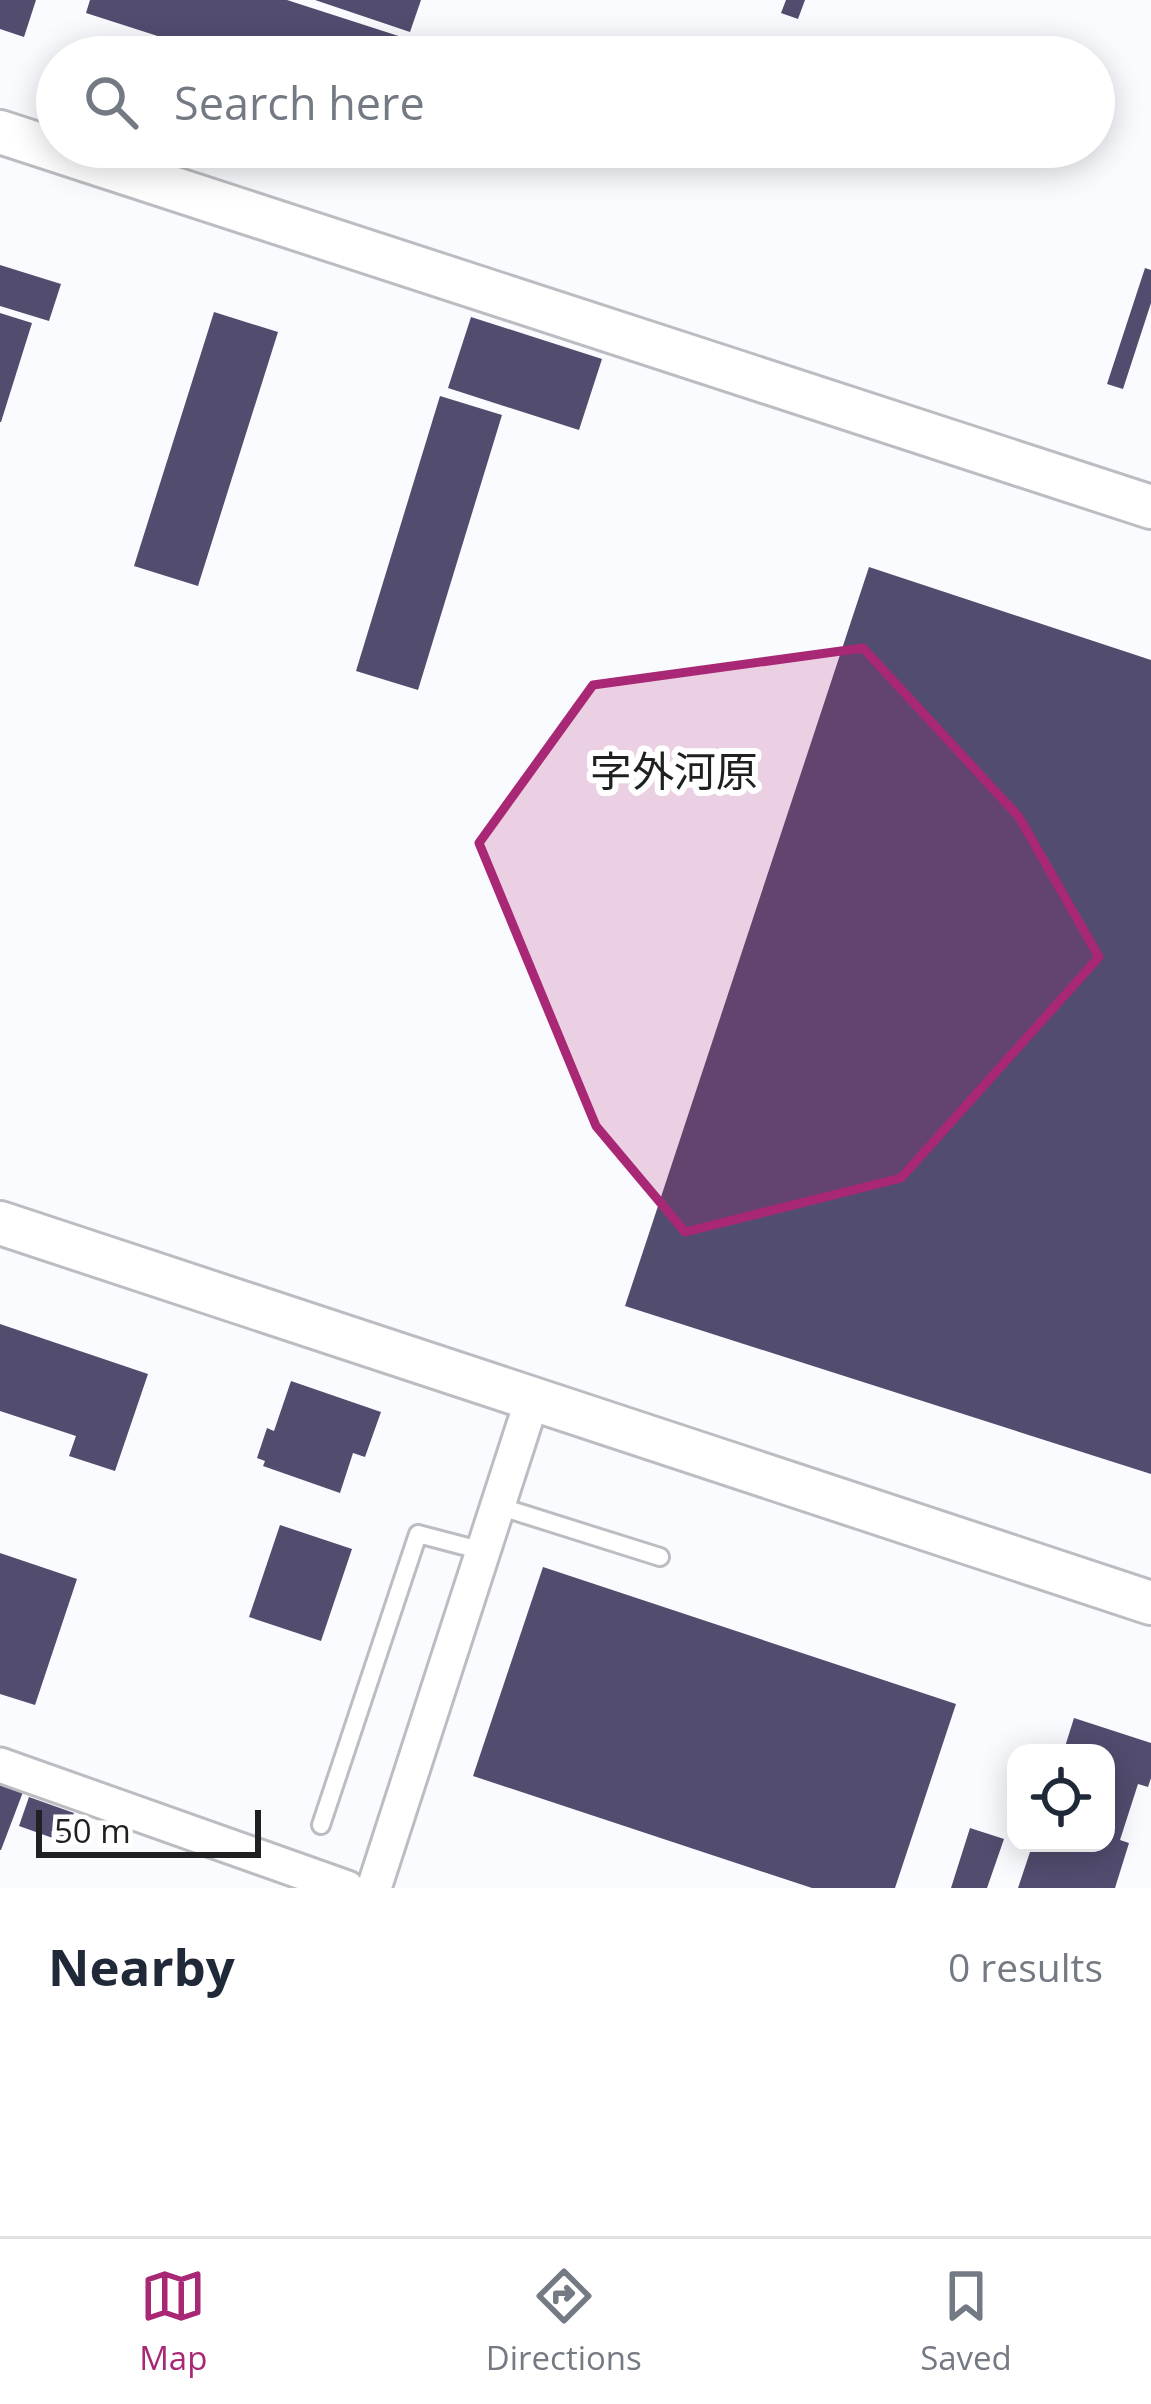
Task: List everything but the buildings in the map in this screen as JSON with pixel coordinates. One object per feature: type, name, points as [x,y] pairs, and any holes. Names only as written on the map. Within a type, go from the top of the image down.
[{"type":"street","points":[[0,132],[36,144]]},
{"type":"street","points":[[110,168],[1151,507]]},
{"type":"street","points":[[0,1223],[1151,1603]]},
{"type":"street","points":[[374,1888],[533,1397]]},
{"type":"street","points":[[0,1765],[347,1888]]},
{"type":"lane","points":[[498,1506],[660,1557]]},
{"type":"lane","points":[[322,1825],[418,1534],[484,1551]]},
{"type":"highlighted area","points":[[863,648],[1019,817],[1099,957],[901,1178],[685,1232],[596,1126],[479,843],[593,685]]},
{"type":"district","name":"字外河原","points":[[674,772]]}]
